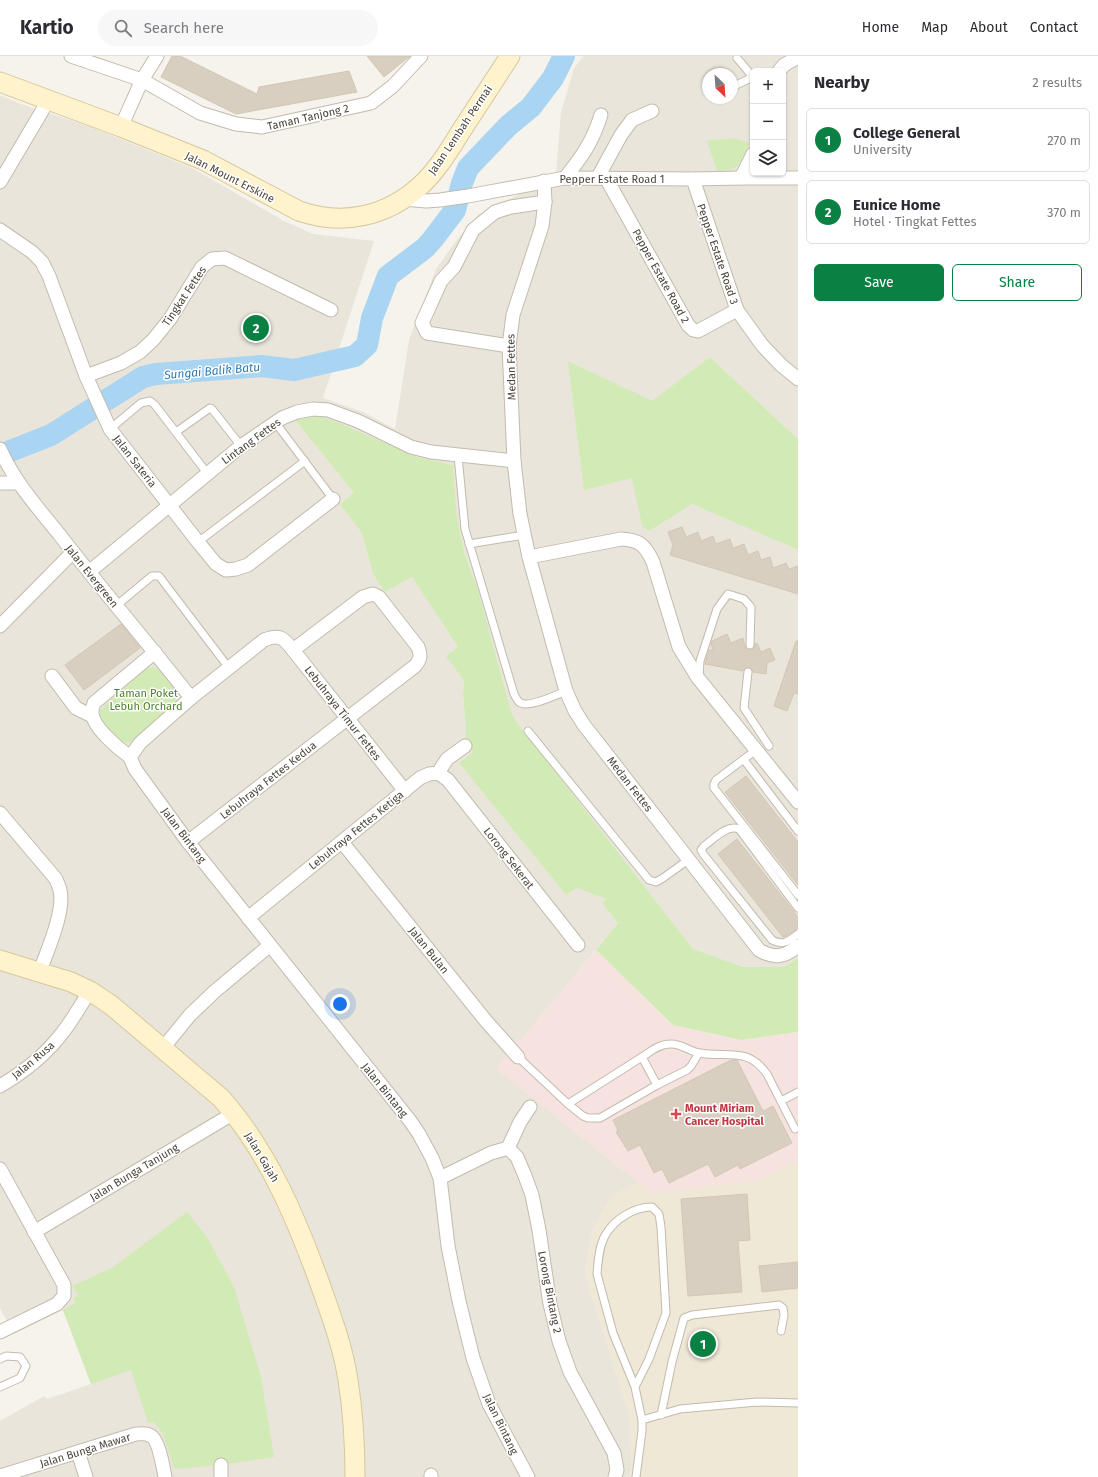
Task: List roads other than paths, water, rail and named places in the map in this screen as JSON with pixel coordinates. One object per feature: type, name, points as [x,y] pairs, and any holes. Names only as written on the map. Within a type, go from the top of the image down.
[{"type":"street","name":"Taman Tanjong 2","points":[[71,56],[142,80],[200,113],[236,124],[262,127],[371,103],[393,86],[420,56]]},
{"type":"street","points":[[120,127],[142,80],[157,56]]},
{"type":"street","name":"Jalan Lembah Permai","points":[[404,198],[421,185],[434,171],[510,56]]},
{"type":"street","points":[[782,68],[797,57]]},
{"type":"street","name":"Jalan Mount Erskine","points":[[4,83],[203,160],[276,200],[312,216],[336,219],[363,216],[396,203],[404,198]]},
{"type":"street","points":[[0,182],[48,101]]},
{"type":"street","points":[[602,178],[621,135],[632,120],[652,111]]},
{"type":"street","points":[[565,178],[585,153],[595,134],[601,115]]},
{"type":"street","points":[[741,178],[750,160]]},
{"type":"street","name":"Pepper Estate Road 1","points":[[404,198],[426,201],[440,200],[565,178],[798,178]]},
{"type":"street","name":"Pepper Estate Road 2","points":[[602,178],[688,325],[693,330],[698,331],[737,310]]},
{"type":"street","name":"Pepper Estate Road 3","points":[[693,179],[737,310],[762,345],[781,365],[798,379]]},
{"type":"street","name":"Medan Fettes","points":[[544,181],[545,202],[542,226],[513,315],[510,346],[514,461],[520,514],[529,557],[566,691],[575,711],[584,725],[759,950],[774,956],[791,952],[798,946]]},
{"type":"street","points":[[510,346],[427,333],[422,323],[441,281],[454,267],[473,230],[495,212],[545,202]]},
{"type":"street","name":"Jalan Sateria","points":[[0,230],[32,252],[42,262],[49,276],[86,376],[110,429],[216,564],[226,570],[236,569],[248,565],[333,499]]},
{"type":"street","name":"Tingkat Fettes","points":[[86,376],[121,363],[140,352],[153,340],[170,319],[202,267],[212,259],[225,258],[331,310]]},
{"type":"street","name":"Lintang Fettes","points":[[89,572],[241,446],[275,422],[297,412],[313,409],[328,410],[358,422],[411,447],[431,452],[514,461]]},
{"type":"street","name":"Jalan Evergreen","points":[[0,449],[6,464],[19,484],[191,698]]},
{"type":"street","points":[[0,482],[19,484]]},
{"type":"street","points":[[529,557],[621,539],[632,540],[642,544],[653,562],[679,647],[698,678],[798,802]]},
{"type":"street","points":[[0,626],[73,552]]},
{"type":"street","name":"Lebuhraya Fettes Kedua","points":[[188,842],[415,666],[421,655],[418,647],[380,597],[373,594],[363,597],[293,650]]},
{"type":"street","name":"Lebuhraya Timur Fettes","points":[[229,668],[264,640],[272,637],[284,639],[405,791]]},
{"type":"street","points":[[92,716],[94,703],[155,652]]},
{"type":"street","points":[[52,676],[76,708],[92,716],[99,727],[113,743],[130,757],[140,743],[191,698],[229,668]]},
{"type":"street","points":[[438,773],[447,759],[465,746]]},
{"type":"street","name":"Jalan Bintang","points":[[130,757],[135,769],[188,842],[419,1134],[432,1158],[440,1178],[448,1246],[459,1301],[473,1358],[489,1404],[528,1477]]},
{"type":"street","name":"Lebuhraya Fettes Ketiga","points":[[248,918],[420,778],[428,774],[438,773]]},
{"type":"street","name":"Lorong Sekerat","points":[[438,773],[448,780],[578,945]]},
{"type":"street","points":[[0,813],[56,878],[61,891],[61,906],[56,926],[40,971]]},
{"type":"street","name":"Jalan Bulan","points":[[342,842],[486,1021],[518,1057]]},
{"type":"street","points":[[163,1048],[190,1014],[209,996],[269,946]]},
{"type":"street","name":"Jalan Gajah","points":[[0,960],[40,971],[71,982],[90,991],[163,1048],[221,1098],[234,1113],[264,1157],[283,1193],[308,1250],[331,1314],[344,1359],[348,1380],[355,1443],[355,1477]]},
{"type":"street","name":"Jalan Rusa","points":[[0,1086],[29,1066],[44,1053],[60,1036],[90,991]]},
{"type":"street","points":[[440,1178],[491,1153],[508,1148],[520,1122],[530,1107]]},
{"type":"street","name":"Jalan Bunga Tanjung","points":[[34,1232],[234,1113]]},
{"type":"street","name":"Lorong Bintang 2","points":[[508,1148],[517,1157],[526,1176],[532,1195],[539,1230],[550,1304],[570,1372],[614,1453],[618,1470],[615,1477]]},
{"type":"street","points":[[0,1169],[64,1285],[64,1296],[57,1304],[0,1332]]},
{"type":"street","name":"Jalan Bunga Mawar","points":[[5,1476],[136,1434],[149,1434],[154,1438],[157,1444],[165,1477]]},
{"type":"street","points":[[78,1452],[86,1477]]},
{"type":"lane","points":[[737,58],[750,73]]},
{"type":"lane","points":[[738,84],[750,78]]},
{"type":"lane","points":[[110,429],[141,404],[150,401],[207,473]]},
{"type":"lane","points":[[176,432],[210,408],[241,446]]},
{"type":"lane","points":[[275,422],[333,499]]},
{"type":"lane","points":[[458,456],[464,524],[516,698],[524,704],[534,703],[566,691]]},
{"type":"lane","points":[[198,542],[304,461]]},
{"type":"lane","points":[[469,544],[524,534]]},
{"type":"lane","points":[[117,606],[152,576],[159,576],[229,668]]},
{"type":"lane","points":[[698,678],[700,661],[717,609],[728,594],[744,599],[750,607],[750,645]]},
{"type":"lane","points":[[748,672],[744,708],[769,746]]},
{"type":"lane","points":[[528,731],[648,880],[656,882],[688,860]]},
{"type":"lane","points":[[756,750],[716,780],[714,788],[798,895]]},
{"type":"lane","points":[[744,760],[798,831]]},
{"type":"lane","points":[[798,908],[739,829],[734,827],[729,828],[704,846],[701,850],[772,940],[777,943],[787,942],[798,934]]},
{"type":"lane","points":[[723,904],[735,893]]},
{"type":"lane","points":[[568,1104],[657,1048],[670,1044],[699,1053],[743,1055],[751,1058],[762,1067],[795,1129]]},
{"type":"lane","points":[[518,1057],[583,1116],[588,1118],[600,1118],[687,1070],[699,1053]]},
{"type":"lane","points":[[642,1058],[658,1085]]},
{"type":"lane","points":[[781,1101],[798,1092]]},
{"type":"lane","points":[[635,1387],[649,1359],[666,1313],[661,1226],[659,1214],[652,1207],[643,1207],[630,1212],[618,1221],[605,1235],[600,1251],[597,1274],[613,1333],[635,1387],[642,1420],[636,1477]]},
{"type":"lane","points":[[661,1415],[672,1362],[684,1318],[692,1315],[779,1305],[783,1308],[784,1315],[781,1331]]},
{"type":"lane","points":[[0,1359],[6,1356],[20,1357],[26,1366],[20,1378],[0,1387]]},
{"type":"lane","points":[[642,1420],[680,1409],[757,1402],[798,1403]]},
{"type":"waterway","name":"Sungai Balik Batu","points":[[0,455],[51,435],[143,377],[156,374],[262,366],[294,370],[355,356],[367,345],[372,318],[388,276],[425,248],[433,239],[455,210],[462,183],[468,168],[508,126],[531,107],[553,78],[564,56]]},
{"type":"place","name":"Eunice Home","points":[[256,328]]},
{"type":"place","name":"Mount Miriam Cancer Hospital","points":[[676,1114]]},
{"type":"place","name":"College General","points":[[703,1344]]},
{"type":"park label","name":"Taman Poket Lebuh Orchard","points":[[146,699]]}]
